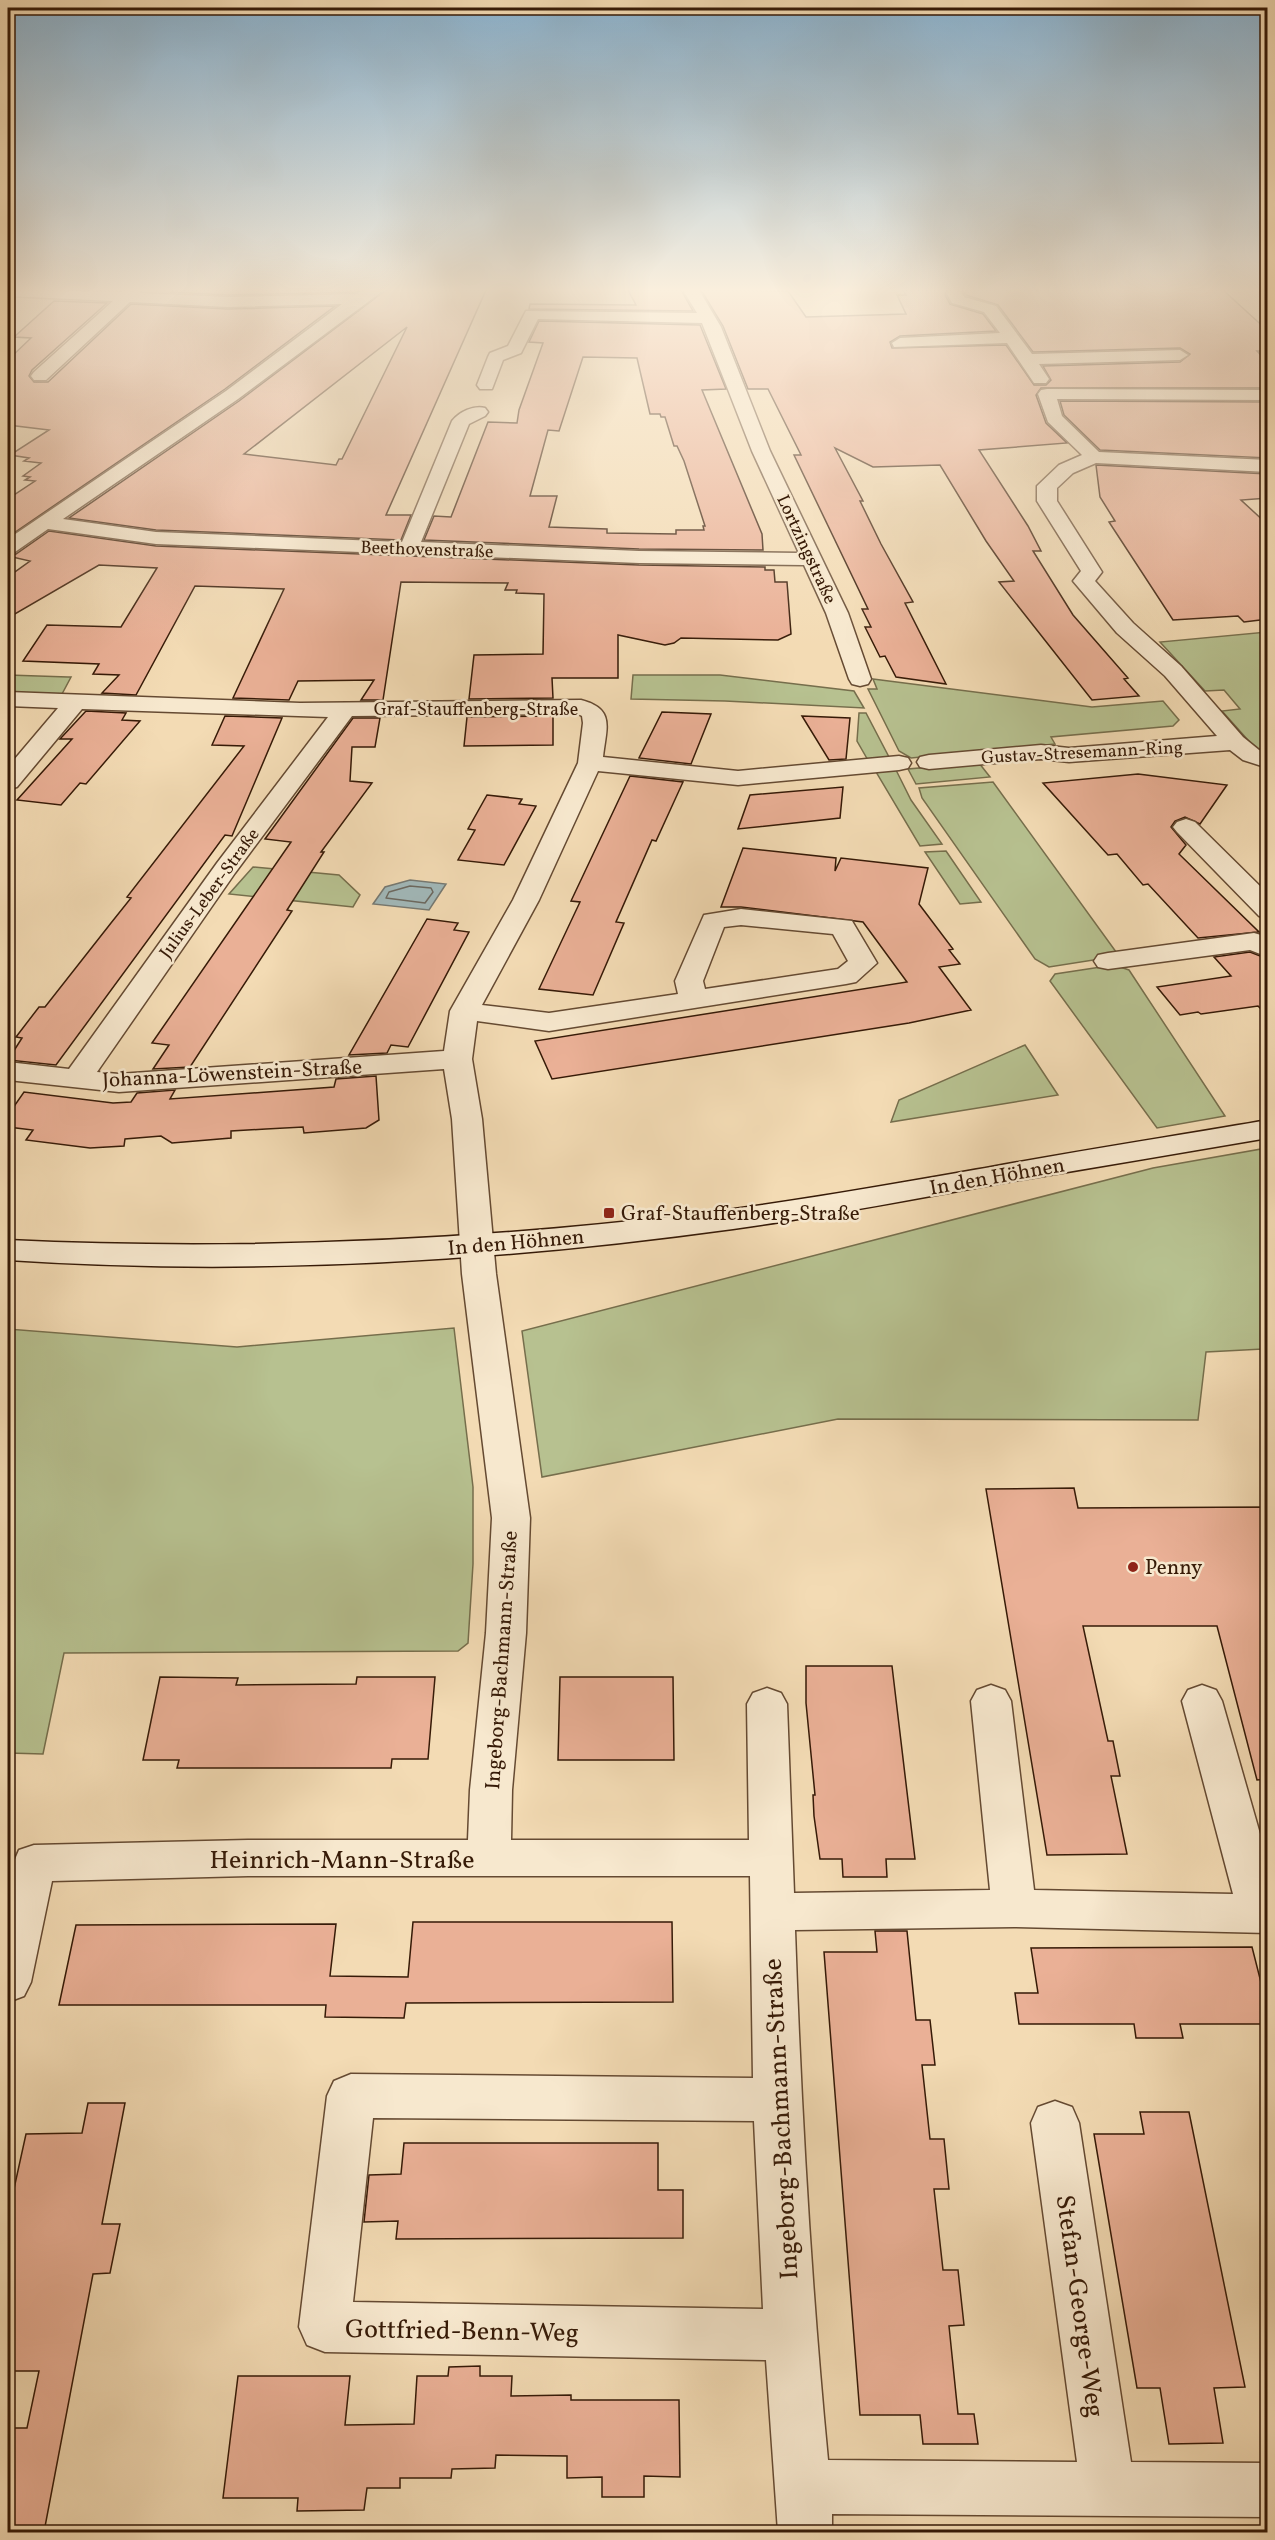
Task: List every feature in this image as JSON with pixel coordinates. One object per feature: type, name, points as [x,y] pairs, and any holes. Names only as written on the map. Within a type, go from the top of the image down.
[{"type":"street","points":[[12,541],[45,523],[212,409]]},
{"type":"street","name":"Lortzingstraße","points":[[744,409],[760,451],[837,613],[861,679]]},
{"type":"street","points":[[1051,409],[1054,418],[1094,458]]},
{"type":"street","points":[[409,548],[461,421],[479,412]]},
{"type":"street","points":[[1268,466],[1094,458],[1065,469],[1047,486],[1047,501],[1092,572],[1083,581],[1125,628],[1173,671],[1235,742],[1251,754],[1268,761]]},
{"type":"street","name":"Beethovenstraße","points":[[45,523],[156,538],[639,557],[810,559]]},
{"type":"street","name":"Graf-Stauffenberg-Straße","points":[[8,699],[300,710],[581,707],[593,712],[595,723],[590,763],[526,900],[464,1011],[457,1059],[467,1119],[477,1247]]},
{"type":"street","points":[[8,782],[75,702]]},
{"type":"street","name":"Julius-Leber-Straße","points":[[76,1080],[226,868],[346,709]]},
{"type":"street","name":"Gustav-Stresemann-Ring","points":[[929,762],[1041,752],[1069,755],[1235,742]]},
{"type":"street","points":[[590,763],[738,778],[899,763]]},
{"type":"street","points":[[1186,826],[1268,910]]},
{"type":"street","points":[[464,1011],[549,1023],[846,976],[863,963],[842,927],[741,917],[713,921],[689,981],[693,999]]},
{"type":"street","points":[[1108,961],[1263,937]]},
{"type":"street","name":"Johanna-Löwenstein-Straße","points":[[8,1071],[119,1083],[457,1059]]},
{"type":"street","name":"In den Höhnen","points":[[8,1250],[144,1257],[244,1257],[477,1247],[697,1224],[855,1201],[1268,1129]]},
{"type":"street","name":"Ingeborg-Bachmann-Straße","points":[[477,1247],[481,1297],[511,1518],[506,1633],[492,1790],[489,1859]]},
{"type":"street","points":[[991,1701],[1014,1908]]},
{"type":"street","points":[[771,1912],[1014,1908],[1264,1914],[1202,1701]]},
{"type":"street","name":"Ingeborg-Bachmann-Straße","points":[[767,1704],[777,2100],[790,2335],[804,2510]]},
{"type":"street","name":"Heinrich-Mann-Straße","points":[[8,1982],[34,1863],[248,1858],[772,1858]]},
{"type":"street","name":"Gottfried-Benn-Weg","points":[[777,2100],[351,2096],[325,2328],[790,2335]]},
{"type":"street","name":"Stefan-George-Weg","points":[[1054,2123],[1108,2489]]},
{"type":"street","points":[[804,2510],[1108,2489],[1268,2490]]},
{"type":"green space","points":[[1267,632],[1267,756],[1255,748],[1222,711],[1240,709],[1224,690],[1205,691],[1160,642]]},
{"type":"green space","points":[[8,675],[71,677],[62,694],[8,692]]},
{"type":"green space","points":[[633,675],[720,675],[854,691],[864,708],[631,699]]},
{"type":"green space","points":[[873,679],[1092,707],[1163,701],[1179,720],[1173,726],[1051,737],[1055,744],[911,758],[899,751],[868,689],[877,689]]},
{"type":"green space","points":[[859,713],[866,713],[890,759],[869,762],[857,741]]},
{"type":"green space","points":[[979,763],[990,777],[916,784],[908,769]]},
{"type":"green space","points":[[896,770],[911,800],[942,844],[920,846],[876,772]]},
{"type":"green space","points":[[993,782],[1119,956],[1049,967],[1035,959],[922,798],[919,788]]},
{"type":"green space","points":[[946,851],[981,902],[960,904],[925,852]]},
{"type":"green space","points":[[253,867],[339,875],[360,895],[353,907],[229,894]]},
{"type":"green space","points":[[1114,965],[1129,970],[1225,1116],[1157,1128],[1050,981],[1055,974]]},
{"type":"green space","points":[[1025,1045],[1058,1095],[891,1122],[899,1100]]},
{"type":"green space","points":[[1267,1148],[1267,1359],[1263,1349],[1206,1352],[1198,1420],[838,1419],[542,1477],[522,1331],[1153,1168]]},
{"type":"green space","points":[[454,1328],[473,1487],[473,1564],[468,1643],[458,1651],[64,1653],[43,1754],[8,1753],[8,1329],[237,1347]]},
{"type":"water","points":[[410,880],[446,884],[429,910],[373,904],[385,887]]},
{"type":"building","points":[[8,409],[196,409],[8,537],[8,499],[35,481],[25,480],[30,477],[23,476],[41,463],[24,461],[29,458],[10,455],[49,430],[8,425]]},
{"type":"building","points":[[228,409],[302,409],[244,454],[336,465],[339,459],[342,459],[367,409],[433,409],[386,515],[411,515],[401,540],[156,530],[69,518]]},
{"type":"building","points":[[566,409],[559,431],[548,430],[530,496],[557,496],[549,527],[607,529],[607,533],[676,534],[676,530],[704,530],[703,526],[705,526],[684,461],[677,446],[674,446],[665,417],[661,417],[660,414],[650,414],[649,409],[710,409],[762,534],[763,550],[639,549],[424,540],[434,516],[451,517],[488,422],[517,423],[519,410]]},
{"type":"building","points":[[778,409],[1041,409],[1046,423],[1067,443],[979,450],[1028,526],[1041,551],[1033,551],[1073,615],[1128,678],[1124,679],[1139,696],[1092,700],[999,582],[1014,581],[986,541],[940,465],[873,467],[835,448],[863,501],[860,501],[881,544],[913,602],[905,603],[946,684],[896,677],[885,656],[880,657],[865,627],[871,627],[862,609],[868,609],[794,455],[801,455]]},
{"type":"building","points":[[1062,409],[1268,409],[1268,458],[1100,450],[1064,415]]},
{"type":"building","points":[[1096,465],[1268,474],[1268,498],[1241,500],[1268,525],[1268,619],[1244,622],[1238,616],[1173,620],[1109,522],[1115,521],[1100,497]]},
{"type":"building","points":[[49,531],[156,546],[639,565],[765,567],[765,570],[774,570],[775,582],[787,582],[791,634],[778,640],[681,638],[665,645],[618,635],[618,678],[552,678],[553,698],[469,699],[474,655],[543,654],[544,594],[516,593],[517,590],[505,590],[508,583],[401,582],[383,700],[361,700],[374,680],[298,681],[289,700],[233,698],[284,589],[195,586],[136,695],[102,693],[119,675],[93,674],[99,664],[23,661],[47,625],[121,627],[157,568],[99,565],[8,618],[8,577],[30,561],[8,556],[16,554]]},
{"type":"building","points":[[86,711],[126,713],[122,720],[140,721],[86,784],[80,783],[61,805],[17,800],[72,739],[60,739]]},
{"type":"building","points":[[662,712],[711,714],[691,764],[639,758]]},
{"type":"building","points":[[225,716],[282,718],[232,836],[225,835],[56,1065],[8,1060],[22,1038],[16,1037],[39,1007],[45,1007],[131,898],[127,897],[244,746],[212,745]]},
{"type":"building","points":[[553,716],[553,745],[464,746],[467,717]]},
{"type":"building","points":[[802,716],[850,718],[846,759],[829,760]]},
{"type":"building","points":[[353,718],[380,718],[375,747],[352,747],[350,781],[372,783],[321,852],[324,852],[287,910],[292,911],[190,1067],[153,1069],[169,1045],[152,1043],[291,842],[265,839]]},
{"type":"building","points":[[1138,774],[1227,785],[1200,824],[1185,817],[1175,821],[1171,827],[1186,845],[1179,854],[1259,932],[1198,938],[1148,884],[1143,885],[1117,854],[1108,855],[1043,783]]},
{"type":"building","points":[[630,776],[683,782],[656,841],[652,840],[616,922],[624,923],[593,995],[539,989],[580,902],[571,901]]},
{"type":"building","points":[[843,787],[840,818],[738,829],[750,795]]},
{"type":"building","points":[[487,795],[522,799],[519,804],[536,806],[504,865],[458,860],[475,830],[468,829]]},
{"type":"building","points":[[743,848],[836,858],[835,871],[841,858],[928,868],[919,904],[953,949],[949,950],[960,964],[939,967],[971,1010],[909,1023],[552,1079],[535,1041],[907,982],[863,922],[741,907],[721,907]]},
{"type":"building","points":[[427,919],[458,923],[454,930],[469,932],[408,1047],[391,1045],[387,1053],[349,1055]]},
{"type":"building","points":[[1250,952],[1268,959],[1268,1016],[1258,1006],[1180,1015],[1157,987],[1231,976],[1214,957]]},
{"type":"building","points":[[376,1076],[379,1120],[366,1128],[304,1133],[303,1127],[231,1131],[231,1138],[172,1143],[161,1136],[125,1139],[124,1146],[90,1148],[26,1140],[33,1130],[8,1127],[8,1115],[24,1092],[113,1103],[131,1102],[137,1093],[175,1090],[170,1099],[334,1087],[336,1079]]},
{"type":"building","points":[[1074,1488],[1078,1508],[1268,1507],[1268,1779],[1257,1780],[1217,1626],[1083,1626],[1108,1741],[1113,1741],[1120,1776],[1111,1776],[1127,1854],[1047,1855],[986,1489]]},
{"type":"building","points":[[806,1666],[892,1666],[915,1859],[886,1859],[887,1877],[843,1877],[842,1859],[820,1859],[814,1816],[813,1795],[815,1795],[806,1703]]},
{"type":"building","points":[[160,1677],[238,1678],[236,1685],[356,1684],[357,1677],[435,1677],[428,1759],[392,1759],[391,1768],[177,1768],[179,1760],[143,1760]]},
{"type":"building","points":[[560,1677],[673,1677],[674,1760],[558,1760]]},
{"type":"building","points":[[413,1922],[672,1922],[673,2002],[406,2003],[404,2018],[325,2017],[326,2005],[59,2005],[76,1925],[336,1924],[330,1976],[408,1977]]},
{"type":"building","points":[[875,1931],[907,1931],[916,2020],[930,2020],[935,2065],[922,2065],[930,2139],[944,2139],[949,2189],[934,2189],[943,2270],[958,2270],[964,2325],[949,2326],[958,2414],[974,2414],[978,2444],[923,2444],[920,2415],[860,2415],[824,1952],[877,1952]]},
{"type":"building","points":[[1252,1947],[1268,2010],[1268,2024],[1180,2024],[1183,2038],[1136,2038],[1134,2024],[1019,2024],[1015,1993],[1038,1993],[1031,1948]]},
{"type":"building","points":[[88,2103],[125,2103],[102,2224],[120,2224],[110,2273],[93,2274],[44,2532],[8,2532],[8,2428],[27,2428],[39,2371],[8,2371],[8,2216],[26,2134],[82,2133]]},
{"type":"building","points":[[1140,2112],[1189,2112],[1245,2387],[1214,2388],[1223,2443],[1169,2444],[1160,2388],[1137,2388],[1094,2134],[1144,2134]]},
{"type":"building","points":[[404,2143],[658,2143],[658,2190],[683,2190],[683,2238],[396,2239],[398,2221],[364,2222],[369,2175],[401,2174]]},
{"type":"building","points":[[480,2366],[480,2376],[512,2376],[511,2396],[571,2395],[571,2400],[679,2400],[680,2477],[644,2476],[644,2497],[602,2497],[602,2477],[567,2478],[567,2456],[496,2455],[495,2468],[452,2469],[451,2478],[400,2478],[400,2488],[367,2488],[364,2510],[297,2511],[298,2498],[223,2498],[238,2376],[350,2376],[345,2425],[414,2424],[417,2376],[448,2376],[449,2367]]},
{"type":"place","name":"Graf-Stauffenberg-Straße","points":[[609,1213]]},
{"type":"place","name":"Penny","points":[[1133,1567]]}]
